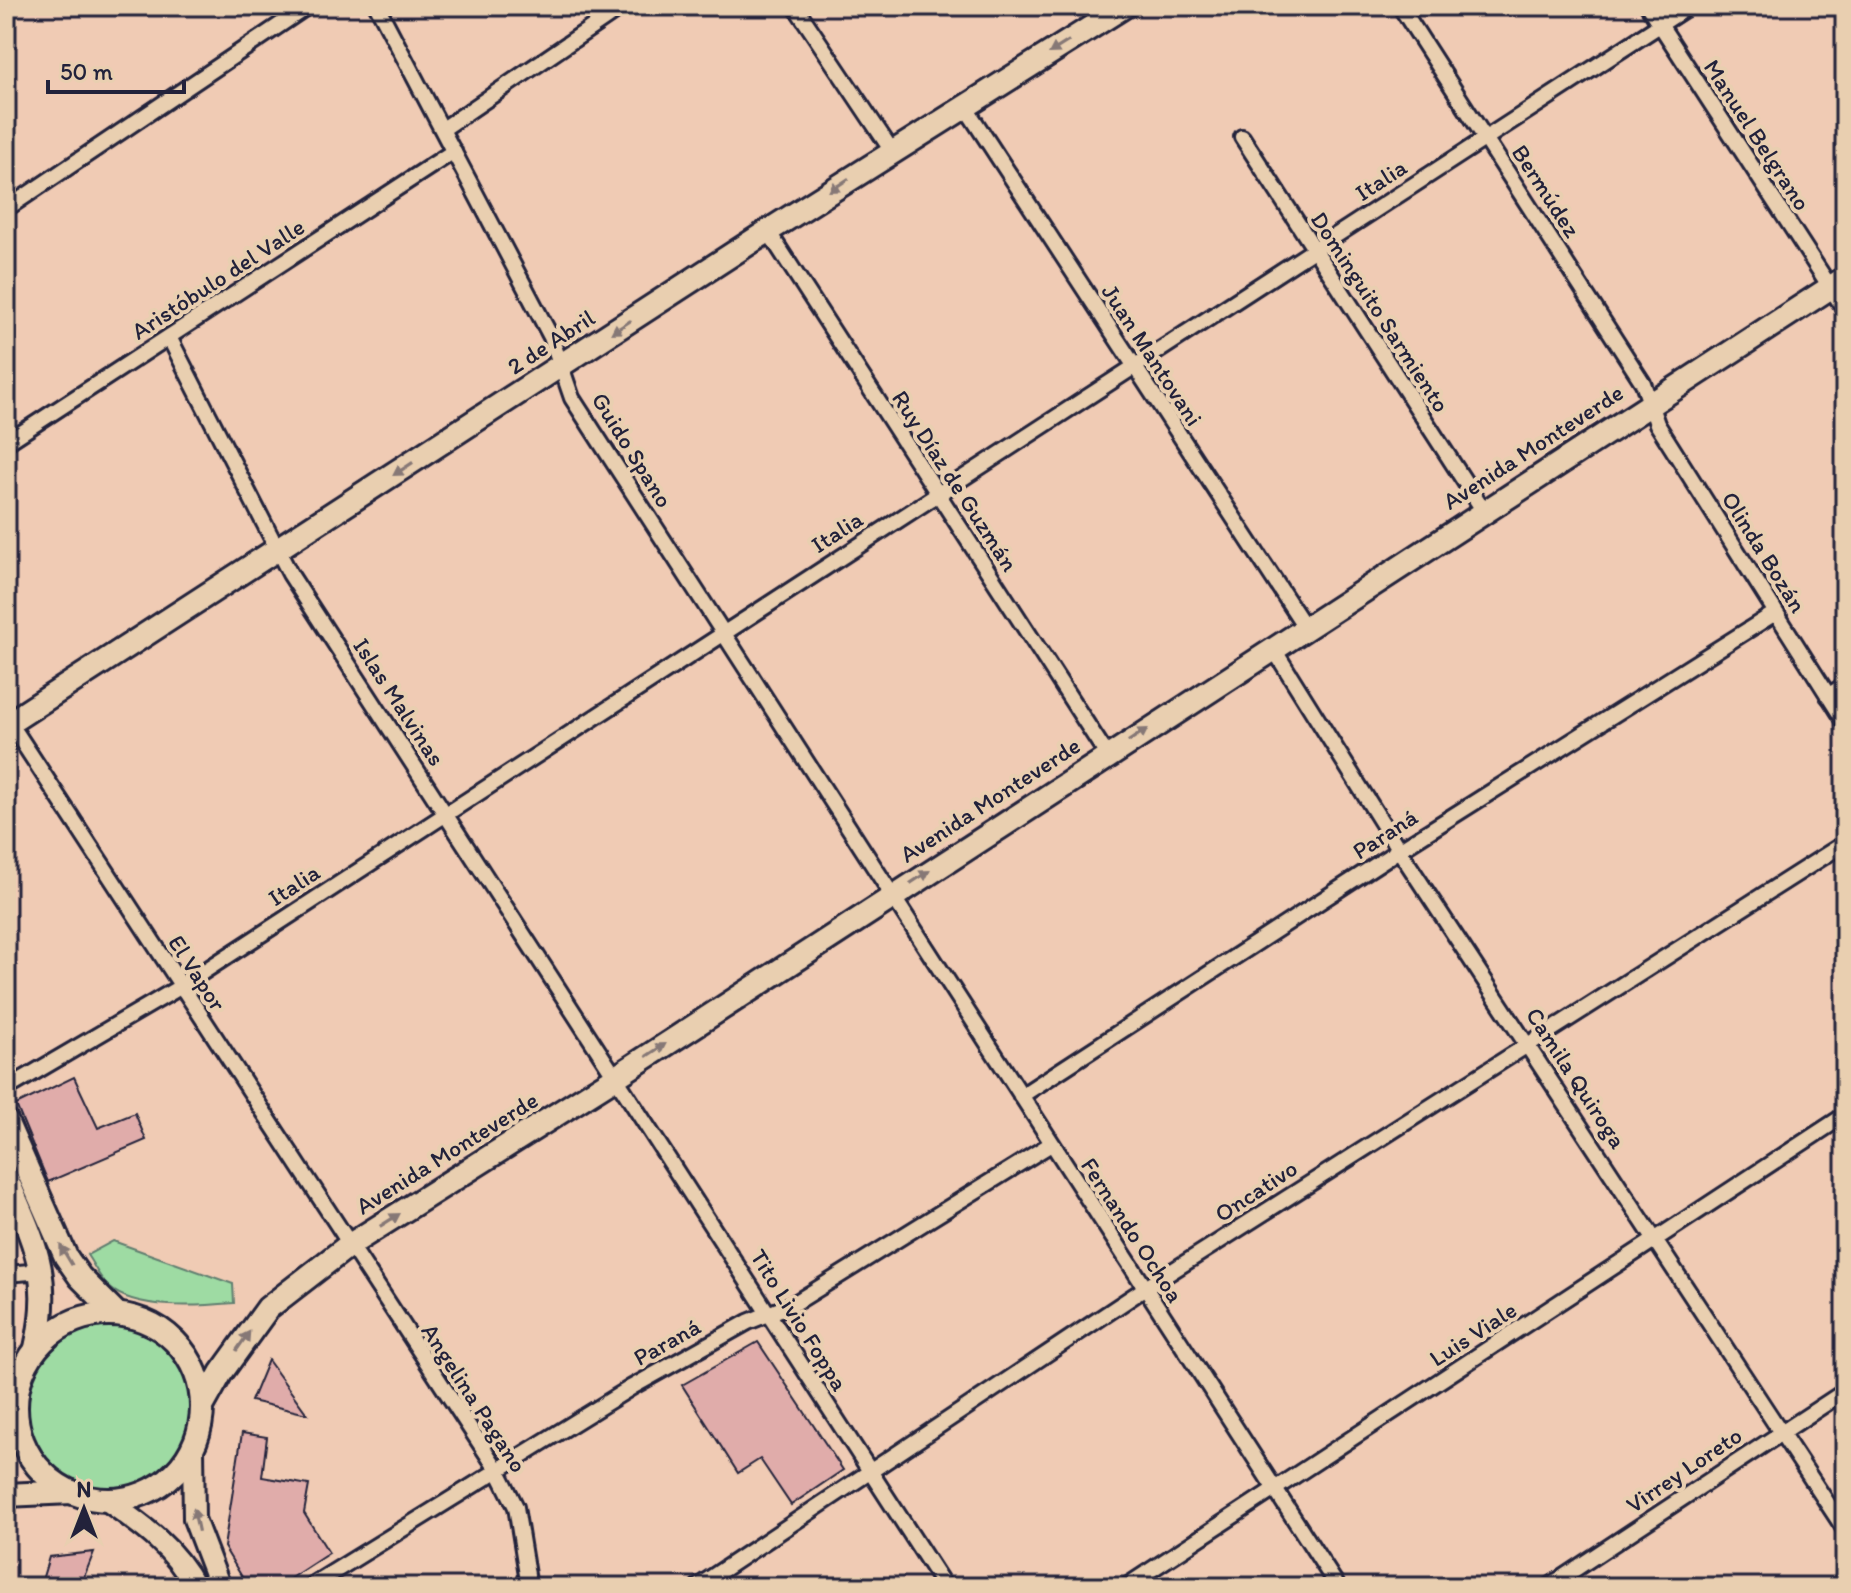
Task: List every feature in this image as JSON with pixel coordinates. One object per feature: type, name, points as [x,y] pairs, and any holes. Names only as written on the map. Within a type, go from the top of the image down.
[{"type":"main road","name":"2 de Abril","points":[[8,724],[892,151],[1125,6]]},
{"type":"main road","name":"Avenida Monteverde","points":[[202,1407],[221,1373],[268,1308],[348,1246],[616,1077],[1483,510],[1838,283]]},
{"type":"main road","points":[[6,1121],[66,1257],[80,1277],[117,1314]]},
{"type":"main road","points":[[6,1177],[42,1271],[45,1299],[36,1348],[6,1398]]},
{"type":"main road","points":[[36,1348],[59,1328],[87,1316],[117,1314],[144,1320],[168,1334],[187,1355],[199,1380],[202,1407],[193,1448],[194,1519],[220,1587]]},
{"type":"main road","points":[[21,1375],[15,1403],[18,1431],[29,1457],[48,1478],[72,1492]]},
{"type":"main road","points":[[6,1495],[72,1492],[106,1500],[133,1497],[157,1486],[178,1470],[193,1448]]},
{"type":"main road","points":[[106,1500],[157,1536],[195,1587]]},
{"type":"street","points":[[6,209],[308,6]]},
{"type":"street","name":"Guido Spano","points":[[377,6],[551,337],[572,398],[890,896]]},
{"type":"street","points":[[443,129],[623,6]]},
{"type":"street","points":[[795,6],[892,151]]},
{"type":"street","name":"Bermúdez","points":[[1400,6],[1643,383],[1649,404]]},
{"type":"street","name":"Manuel Belgrano","points":[[1648,6],[1838,283],[1845,310]]},
{"type":"street","name":"Italia","points":[[6,1089],[180,987],[444,812],[1689,6]]},
{"type":"street","name":"Juan Mantovani","points":[[964,105],[1305,627]]},
{"type":"street","name":"Dominguito Sarmiento","points":[[1242,137],[1312,251],[1483,510]]},
{"type":"street","name":"Aristóbulo del Valle","points":[[6,443],[454,151]]},
{"type":"street","name":"Ruy Díaz de Guzmán","points":[[768,231],[1107,755]]},
{"type":"street","name":"Islas Malvinas","points":[[169,337],[278,549],[616,1077]]},
{"type":"street","name":"Olinda Bozán","points":[[1649,404],[1657,424],[1845,722]]},
{"type":"street","name":"Paraná","points":[[1021,1096],[1399,850],[1775,613]]},
{"type":"street","name":"Camila Quiroga","points":[[1273,648],[1399,850],[1845,1530]]},
{"type":"street","points":[[1828,696],[1845,685]]},
{"type":"street","name":"El Vapor","points":[[8,724],[348,1246]]},
{"type":"street","name":"Oncativo","points":[[697,1587],[1144,1289],[1526,1043],[1845,843]]},
{"type":"street","name":"Fernando Ochoa","points":[[890,896],[1338,1587]]},
{"type":"street","name":"Tito Livio Foppa","points":[[616,1077],[945,1587]]},
{"type":"street","name":"Luis Viale","points":[[1125,1587],[1845,1115]]},
{"type":"street","name":"Paraná","points":[[309,1587],[632,1387],[795,1303],[1051,1144]]},
{"type":"street","name":"Angelina Pagano","points":[[348,1246],[498,1471],[516,1507],[529,1587]]},
{"type":"street","points":[[6,1274],[42,1271]]},
{"type":"street","name":"Virrey Loreto","points":[[1548,1587],[1845,1391]]},
{"type":"green space","points":[[113,1241],[233,1284],[234,1303],[169,1305],[121,1295],[106,1284],[87,1255]]},
{"type":"green space","points":[[110,1321],[143,1327],[170,1346],[189,1373],[195,1406],[189,1439],[170,1466],[143,1485],[110,1491],[77,1485],[50,1466],[31,1439],[25,1406],[31,1373],[50,1346],[77,1327]]},
{"type":"building","points":[[74,1077],[98,1128],[135,1113],[146,1140],[48,1182],[16,1105]]},
{"type":"building","points":[[758,1342],[843,1470],[791,1505],[760,1459],[738,1473],[682,1385]]},
{"type":"building","points":[[268,1360],[307,1414],[251,1401]]},
{"type":"building","points":[[242,1433],[267,1437],[262,1477],[309,1485],[304,1513],[329,1553],[277,1587],[248,1587],[224,1547]]},
{"type":"building","points":[[94,1552],[80,1587],[40,1587],[49,1557]]}]
